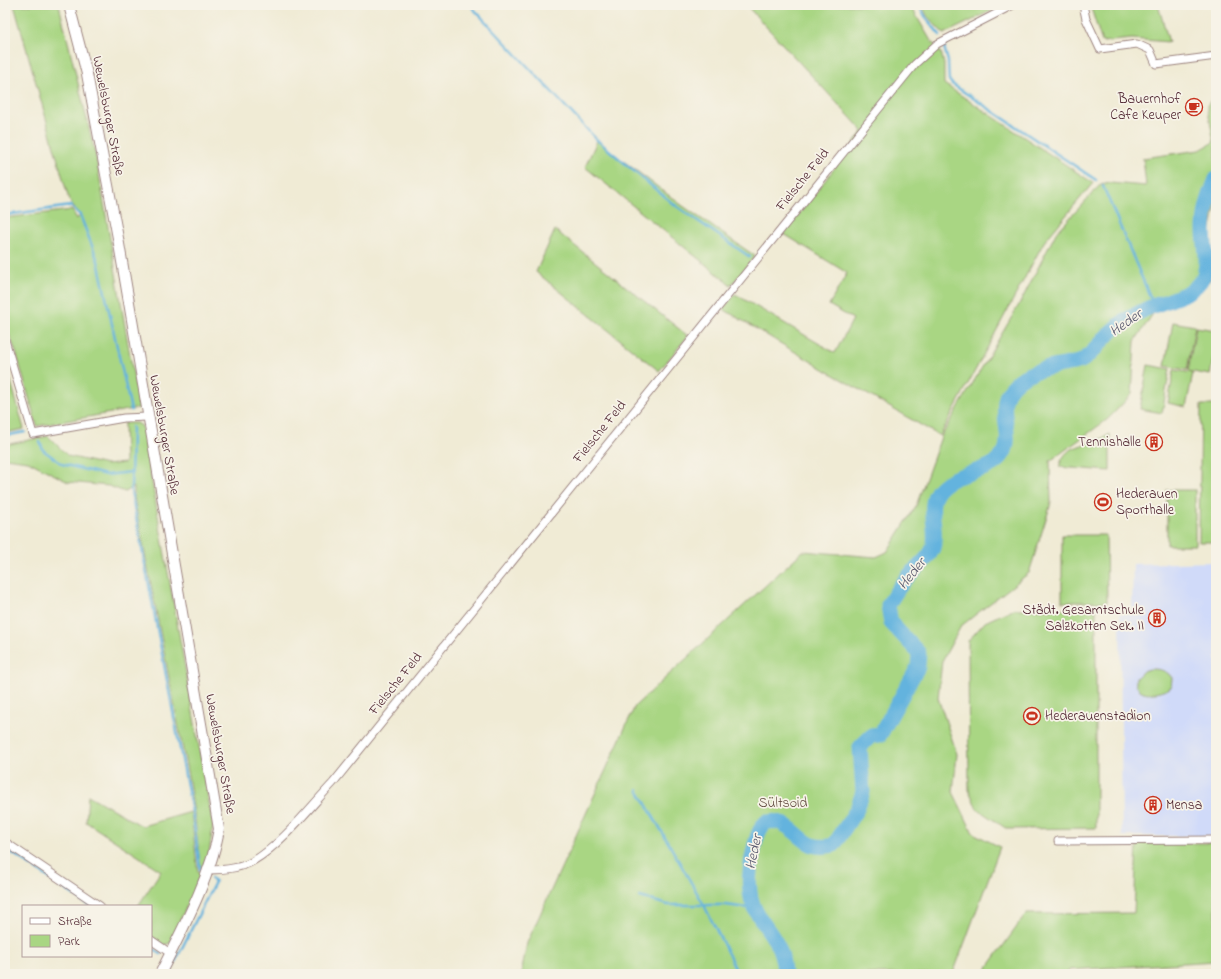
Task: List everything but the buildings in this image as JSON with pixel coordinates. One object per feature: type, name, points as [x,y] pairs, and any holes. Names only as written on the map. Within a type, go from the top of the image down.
[{"type":"main road","name":"Wewelsburger Straße","points":[[69,5],[87,74],[118,238],[147,417],[219,829],[215,849],[208,870],[170,953]]},
{"type":"main road","points":[[160,974],[170,953]]},
{"type":"street","name":"Fielsche Feld","points":[[208,870],[238,867],[253,861],[273,846],[333,783],[915,64],[937,44],[1013,5]]},
{"type":"street","points":[[1083,5],[1086,19],[1100,49],[1137,44],[1150,50],[1156,64],[1216,56]]},
{"type":"street","points":[[5,340],[32,434],[124,418],[147,417]]},
{"type":"street","points":[[1058,841],[1216,840]]},
{"type":"street","points":[[5,842],[99,905]]},
{"type":"street","points":[[152,941],[170,953]]},
{"type":"shaded area","points":[[1216,562],[1216,836],[1122,836],[1120,613],[1132,612],[1133,564]]},
{"type":"green space","points":[[14,5],[59,5],[96,157],[139,408],[37,426],[16,352],[5,324],[5,218],[72,210],[77,219],[80,215],[69,200]]},
{"type":"green space","points":[[746,5],[910,5],[931,41],[941,52],[944,64],[944,84],[1093,183],[1044,242],[940,436],[723,309],[735,294],[835,353],[853,319],[829,305],[847,273],[784,234],[863,131]]},
{"type":"green space","points":[[922,5],[990,5],[993,10],[944,34],[927,16]]},
{"type":"green space","points":[[1090,5],[1158,5],[1169,42],[1132,39],[1102,42]]},
{"type":"green space","name":"Sültsoid","points":[[1216,93],[1216,205],[1210,232],[1213,265],[1210,280],[1196,294],[1154,312],[1135,341],[1132,394],[1108,419],[1050,461],[1051,503],[1029,573],[961,626],[942,661],[938,698],[957,754],[953,792],[973,833],[1000,847],[953,974],[521,974],[527,943],[635,706],[803,551],[876,557],[887,552],[916,506],[941,437],[1020,303],[1056,233],[1100,185],[1110,183],[1146,186],[1143,158],[1200,150],[1214,142],[1207,106]]},
{"type":"green space","points":[[597,141],[683,206],[755,256],[731,285],[585,167]]},
{"type":"green space","points":[[555,230],[688,336],[659,371],[536,272]]},
{"type":"green space","points":[[1173,322],[1195,326],[1187,370],[1165,366]]},
{"type":"green space","points":[[1196,327],[1216,330],[1216,343],[1210,375],[1188,371]]},
{"type":"green space","points":[[5,360],[24,429],[5,433]]},
{"type":"green space","points":[[1148,365],[1170,369],[1162,413],[1140,409]]},
{"type":"green space","points":[[1174,370],[1193,373],[1186,407],[1168,403]]},
{"type":"green space","points":[[1201,405],[1216,405],[1216,542],[1199,542]]},
{"type":"green space","points":[[124,423],[137,423],[142,426],[213,825],[209,854],[203,868],[200,865],[188,776],[134,497],[134,487],[125,492],[109,486],[68,482],[28,461],[5,458],[5,445],[48,436],[68,456],[106,465],[125,463]]},
{"type":"green space","points":[[1110,434],[1110,471],[1059,467],[1067,452]]},
{"type":"green space","points":[[1167,490],[1195,490],[1195,545],[1167,545]]},
{"type":"green space","points":[[1062,535],[1106,535],[1107,602],[1062,602]]},
{"type":"green space","name":"Hederauenstadion","points":[[1013,609],[1096,609],[1096,828],[1007,829],[977,809],[969,790],[968,641],[985,622]]},
{"type":"green space","points":[[1150,669],[1168,673],[1172,678],[1171,687],[1167,690],[1155,693],[1143,692],[1139,689],[1136,684],[1136,678],[1143,671]]},
{"type":"green space","points":[[88,795],[142,826],[191,812],[198,872],[201,874],[170,943],[164,945],[152,937],[152,905],[139,905],[161,871],[86,822]]},
{"type":"green space","points":[[1137,843],[1216,843],[1216,961],[1069,970],[1067,974],[1041,974],[1040,972],[983,974],[1026,914],[1134,913]]},
{"type":"waterway","points":[[470,5],[597,140],[672,203],[750,257]]},
{"type":"waterway","points":[[919,5],[926,18],[940,35]]},
{"type":"waterway","points":[[944,47],[948,61],[949,80],[952,84],[1096,180]]},
{"type":"waterway","name":"Heder","points":[[784,974],[779,948],[757,913],[751,899],[749,883],[757,836],[766,822],[777,822],[786,825],[803,839],[815,846],[824,847],[834,845],[857,809],[863,792],[860,747],[871,736],[880,735],[918,667],[919,653],[891,623],[888,605],[902,583],[931,553],[934,541],[933,502],[935,495],[946,483],[955,478],[990,466],[1004,453],[1007,446],[1005,413],[1006,398],[1009,391],[1021,379],[1043,369],[1081,361],[1087,357],[1111,332],[1134,315],[1185,294],[1198,284],[1205,272],[1205,216],[1209,198],[1216,179]]},
{"type":"waterway","points":[[1103,186],[1154,306]]},
{"type":"waterway","points":[[5,215],[71,206],[80,215],[98,261],[131,410]]},
{"type":"waterway","points":[[132,427],[131,491],[193,817],[200,869],[202,871]]},
{"type":"waterway","points":[[5,436],[25,432]]},
{"type":"waterway","points":[[40,442],[43,450],[62,464],[106,475],[132,472]]},
{"type":"waterway","points":[[638,790],[704,905],[738,974]]},
{"type":"waterway","points":[[5,848],[89,905]]},
{"type":"waterway","points":[[169,974],[215,882],[211,878]]},
{"type":"waterway","points":[[640,897],[668,905],[726,905],[755,909]]},
{"type":"waterway","points":[[152,948],[161,954]]},
{"type":"place","name":"Bauernhof Cafe Keuper","points":[[1194,107]]},
{"type":"place","name":"Tennishalle","points":[[1154,442]]},
{"type":"place","name":"Hederauen Sporthalle","points":[[1103,502]]},
{"type":"place","name":"Städt. Gesamtschule Salzkotten Sek. II","points":[[1157,618]]},
{"type":"place","name":"Hederauenstadion","points":[[1032,716]]},
{"type":"place","name":"Mensa","points":[[1153,805]]}]
